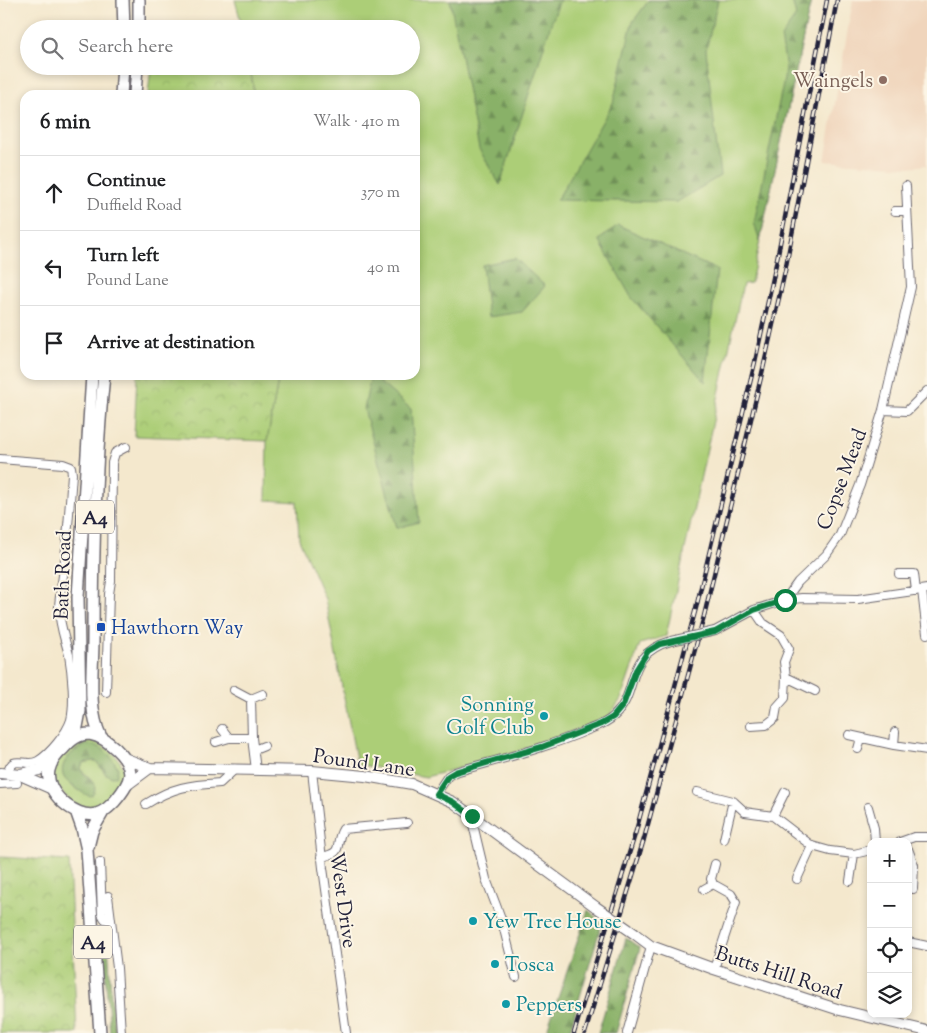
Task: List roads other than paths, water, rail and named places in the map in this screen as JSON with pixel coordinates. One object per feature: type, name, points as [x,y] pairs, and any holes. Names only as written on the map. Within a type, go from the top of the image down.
[{"type":"main road","points":[[123,0],[124,20]]},
{"type":"main road","points":[[139,0],[139,20]]},
{"type":"main road","points":[[121,90],[122,75]]},
{"type":"main road","points":[[135,90],[136,75]]},
{"type":"main road","name":"Bath Road","points":[[68,743],[77,727],[80,711],[78,597],[92,380]]},
{"type":"main road","name":"Bath Road","points":[[101,737],[93,714],[93,596],[96,499],[104,380]]},
{"type":"main road","points":[[78,597],[93,596]]},
{"type":"main road","points":[[90,734],[101,737],[124,758],[130,768],[127,785],[112,805],[103,812],[91,815],[76,811],[52,789],[48,776],[52,761],[68,743],[81,735],[90,734]]},
{"type":"main road","name":"A4","points":[[76,811],[87,850],[100,1033]]},
{"type":"main road","name":"A4","points":[[87,850],[92,831],[103,812]]},
{"type":"street","name":"Copse Mead","points":[[785,600],[798,582],[826,555],[840,535],[860,485],[884,410],[912,287],[906,212],[906,186]]},
{"type":"street","points":[[895,211],[906,212]]},
{"type":"street","name":"Copse Mead","points":[[884,410],[907,410],[927,391]]},
{"type":"street","points":[[106,692],[111,581],[112,463],[115,454],[126,447]]},
{"type":"street","points":[[0,459],[63,464],[71,467],[65,558],[59,608],[62,631],[69,658],[71,720],[64,735],[44,757],[34,763],[14,762],[4,773],[52,789]]},
{"type":"street","points":[[899,574],[914,574],[922,590],[927,634]]},
{"type":"street","points":[[436,794],[448,776],[455,772],[580,734],[613,717],[623,705],[642,658],[648,651],[654,648],[671,641],[715,632],[754,610],[785,600],[802,598],[858,599],[922,590]]},
{"type":"street","points":[[93,596],[109,594]]},
{"type":"street","points":[[751,726],[766,725],[775,718],[777,707],[786,698],[784,662],[789,649],[781,635],[763,623],[754,610]]},
{"type":"street","points":[[786,678],[815,691]]},
{"type":"street","points":[[234,690],[251,699]]},
{"type":"street","points":[[251,699],[263,694]]},
{"type":"street","points":[[251,699],[252,738],[256,770]]},
{"type":"street","points":[[222,729],[229,738]]},
{"type":"street","points":[[894,745],[895,732]]},
{"type":"street","points":[[849,735],[927,750]]},
{"type":"street","points":[[216,742],[229,738],[252,738]]},
{"type":"street","points":[[858,749],[861,738]]},
{"type":"street","points":[[254,750],[264,746]]},
{"type":"street","name":"Pound Lane","points":[[124,758],[150,768],[312,771],[365,776],[412,784],[453,802],[651,946]]},
{"type":"street","points":[[0,784],[40,770],[52,761]]},
{"type":"street","points":[[127,785],[150,768]]},
{"type":"street","points":[[146,804],[164,792],[191,785],[220,784],[235,769]]},
{"type":"street","name":"West Drive","points":[[312,771],[321,857],[346,1033]]},
{"type":"street","points":[[697,792],[733,802],[745,812],[773,816],[812,846],[830,851],[854,854],[867,851]]},
{"type":"street","points":[[773,816],[785,792]]},
{"type":"street","points":[[724,839],[733,802]]},
{"type":"street","points":[[868,806],[875,838]]},
{"type":"street","points":[[744,821],[745,812]]},
{"type":"street","points":[[472,816],[484,871],[502,921],[516,977]]},
{"type":"street","points":[[321,857],[334,854],[338,848],[339,837],[343,829],[407,823]]},
{"type":"street","points":[[912,839],[927,837]]},
{"type":"street","points":[[797,879],[812,846]]},
{"type":"street","points":[[850,881],[854,854]]},
{"type":"street","points":[[912,860],[914,865],[912,889]]},
{"type":"street","points":[[100,862],[102,914],[105,919],[110,921]]},
{"type":"street","points":[[714,969],[736,902],[731,894],[713,884],[711,878],[715,864]]},
{"type":"street","points":[[704,889],[713,884]]},
{"type":"street","points":[[108,896],[117,968],[122,1033]]},
{"type":"street","points":[[912,943],[927,946]]},
{"type":"street","points":[[627,1033],[651,946]]},
{"type":"street","name":"Butts Hill Road","points":[[651,946],[714,969],[840,1010],[867,1015]]},
{"type":"street","name":"Butts Hill Road","points":[[887,1018],[927,1031]]},
{"type":"railway","points":[[574,1033],[636,831],[696,608],[755,362],[827,0]]},
{"type":"railway","points":[[585,1033],[644,839],[704,616],[785,271],[837,0]]},
{"type":"place","name":"Waingels","points":[[883,80]]},
{"type":"place","name":"Hawthorn Way","points":[[101,627]]},
{"type":"place","name":"Sonning Golf Club","points":[[544,716]]},
{"type":"place","name":"Yew Tree House","points":[[473,921]]},
{"type":"place","name":"Tosca","points":[[495,964]]},
{"type":"place","name":"Peppers","points":[[506,1004]]}]
